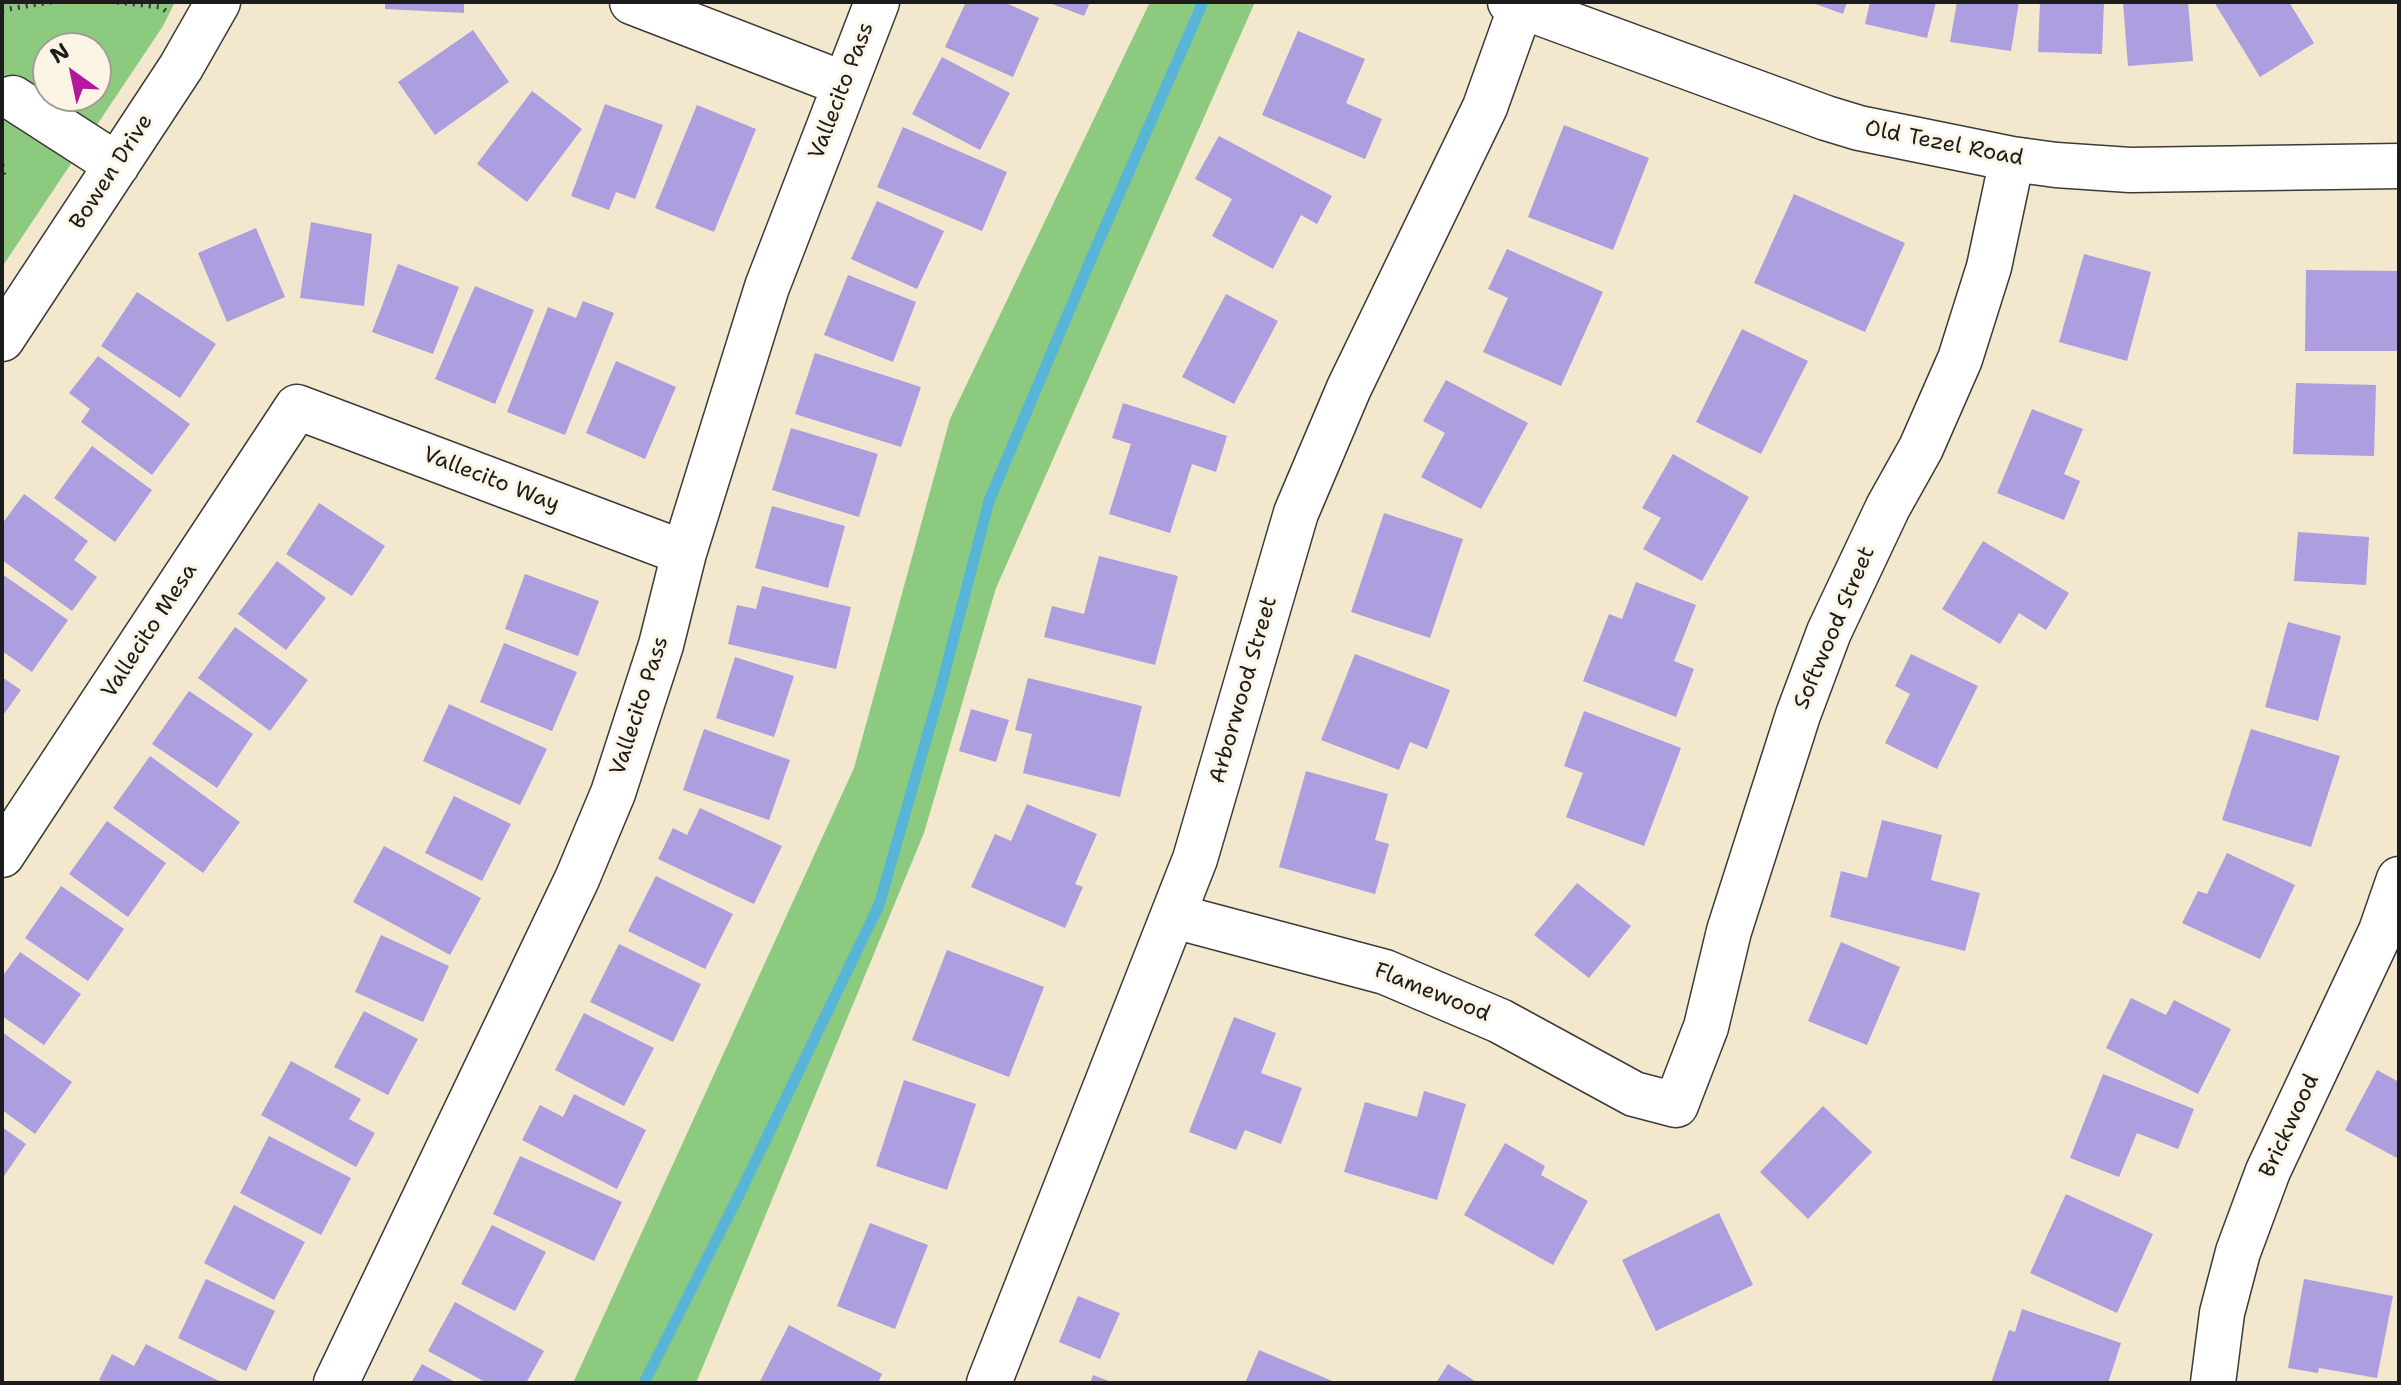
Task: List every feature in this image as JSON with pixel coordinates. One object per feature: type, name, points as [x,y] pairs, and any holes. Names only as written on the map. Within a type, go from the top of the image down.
[{"type":"street","name":"Bowen Drive","points":[[2,339],[181,67],[218,2]]},
{"type":"street","points":[[632,2],[844,84]]},
{"type":"street","name":"Vallecito Pass","points":[[336,1383],[577,879],[613,793],[767,287],[877,2]]},
{"type":"street","name":"Old Tezel Road","points":[[1516,4],[1826,118],[1859,128],[2012,159],[2130,170],[2399,166]]},
{"type":"street","name":"Arborwood Street","points":[[989,1383],[1195,859],[1296,513],[1349,388],[1485,107],[1516,4]]},
{"type":"street","points":[[13,98],[117,165]]},
{"type":"street","name":"Softwood Street","points":[[1676,1105],[1706,1027],[1729,931],[1803,701],[1829,632],[1888,507],[1921,448],[1960,359],[1989,267],[2012,159]]},
{"type":"street","name":"Vallecito Way","points":[[297,407],[684,553]]},
{"type":"street","name":"Vallecito Mesa","points":[[2,855],[297,407]]},
{"type":"street","name":"Brickwood","points":[[2213,1383],[2222,1313],[2238,1252],[2268,1171],[2390,936],[2399,879]]},
{"type":"street","name":"Flamewood","points":[[1174,916],[1385,972],[1500,1021],[1634,1094],[1676,1105]]},
{"type":"path","points":[[2,10],[51,2]]},
{"type":"path","points":[[2,166],[5,168],[2,179]]},
{"type":"green space","points":[[2,2],[175,2],[163,26],[112,102],[112,32],[32,32],[32,112],[106,112],[2,267]]},
{"type":"green space","points":[[1150,2],[1255,2],[996,588],[924,833],[696,1383],[573,1383],[854,768],[950,419]]},
{"type":"building","points":[[385,2],[464,2],[464,13],[385,9]]},
{"type":"building","points":[[966,2],[1004,2],[1039,18],[1013,77],[945,47]]},
{"type":"building","points":[[1047,2],[1090,2],[1084,16]]},
{"type":"building","points":[[1810,2],[1847,2],[1843,14]]},
{"type":"building","points":[[1870,2],[1936,2],[1927,38],[1865,24]]},
{"type":"building","points":[[1957,2],[2019,2],[2011,51],[1950,42]]},
{"type":"building","points":[[2040,2],[2104,2],[2102,54],[2038,52]]},
{"type":"building","points":[[2123,2],[2188,2],[2193,61],[2128,66]]},
{"type":"building","points":[[2214,2],[2289,2],[2314,43],[2260,77]]},
{"type":"building","points":[[473,30],[509,82],[435,135],[398,82]]},
{"type":"building","points":[[1298,31],[1365,59],[1346,103],[1382,119],[1365,159],[1262,115]]},
{"type":"building","points":[[942,57],[1010,93],[980,150],[912,114]]},
{"type":"building","points":[[532,91],[582,129],[527,202],[477,164]]},
{"type":"building","points":[[605,104],[663,125],[635,199],[616,192],[609,210],[571,196]]},
{"type":"building","points":[[697,105],[756,129],[714,232],[655,208]]},
{"type":"building","points":[[1564,125],[1649,158],[1613,250],[1528,217]]},
{"type":"building","points":[[903,127],[1007,172],[982,231],[877,187]]},
{"type":"building","points":[[1219,136],[1332,196],[1317,224],[1301,215],[1273,269],[1212,236],[1232,199],[1195,179]]},
{"type":"building","points":[[1794,194],[1905,243],[1865,332],[1754,283]]},
{"type":"building","points":[[877,201],[944,231],[917,289],[851,259]]},
{"type":"building","points":[[311,222],[372,234],[364,306],[300,298]]},
{"type":"building","points":[[256,228],[285,297],[227,322],[198,253]]},
{"type":"building","points":[[1507,249],[1603,292],[1561,386],[1483,352],[1508,298],[1488,289]]},
{"type":"building","points":[[2084,254],[2151,272],[2127,361],[2059,342]]},
{"type":"building","points":[[398,264],[459,287],[433,354],[372,332]]},
{"type":"building","points":[[2306,270],[2399,271],[2399,351],[2305,351]]},
{"type":"building","points":[[848,275],[916,302],[893,362],[824,335]]},
{"type":"building","points":[[475,286],[534,310],[495,404],[435,379]]},
{"type":"building","points":[[137,292],[216,344],[180,398],[101,346]]},
{"type":"building","points":[[1226,294],[1278,321],[1234,404],[1182,377]]},
{"type":"building","points":[[583,301],[614,313],[565,435],[507,412],[548,307],[576,318]]},
{"type":"building","points":[[1742,329],[1808,361],[1761,454],[1696,422]]},
{"type":"building","points":[[815,353],[921,387],[901,447],[795,414]]},
{"type":"building","points":[[98,356],[190,424],[152,475],[81,422],[90,409],[69,393]]},
{"type":"building","points":[[616,361],[676,387],[645,459],[586,433]]},
{"type":"building","points":[[1446,380],[1528,423],[1481,509],[1421,477],[1445,433],[1423,421]]},
{"type":"building","points":[[2296,383],[2376,385],[2374,456],[2293,454]]},
{"type":"building","points":[[1123,403],[1227,436],[1216,472],[1192,464],[1170,533],[1109,514],[1131,444],[1112,438]]},
{"type":"building","points":[[2032,409],[2083,429],[2064,474],[2080,481],[2064,520],[1997,493]]},
{"type":"building","points":[[791,428],[878,454],[859,517],[772,490]]},
{"type":"building","points":[[92,446],[152,490],[115,542],[54,498]]},
{"type":"building","points":[[1673,454],[1749,497],[1702,581],[1643,549],[1661,518],[1642,508]]},
{"type":"building","points":[[24,494],[88,541],[74,560],[97,577],[72,611],[2,560],[2,524]]},
{"type":"building","points":[[319,503],[385,546],[352,596],[286,554]]},
{"type":"building","points":[[772,506],[845,526],[828,588],[755,568]]},
{"type":"building","points":[[1384,513],[1463,539],[1430,638],[1351,612]]},
{"type":"building","points":[[2298,532],[2369,537],[2366,585],[2294,581]]},
{"type":"building","points":[[1983,541],[2069,593],[2046,630],[2019,613],[2000,644],[1942,609]]},
{"type":"building","points":[[1099,556],[1178,576],[1155,665],[1044,637],[1052,606],[1084,614]]},
{"type":"building","points":[[277,561],[326,598],[286,650],[238,614]]},
{"type":"building","points":[[2,574],[68,620],[32,672],[2,651]]},
{"type":"building","points":[[525,574],[599,601],[578,656],[505,629]]},
{"type":"building","points":[[1636,582],[1696,605],[1674,661],[1694,669],[1676,717],[1583,681],[1609,614],[1622,619]]},
{"type":"building","points":[[762,586],[851,607],[836,669],[728,644],[737,605],[756,609]]},
{"type":"building","points":[[2288,622],[2341,636],[2318,721],[2265,707]]},
{"type":"building","points":[[235,627],[308,680],[270,731],[198,678]]},
{"type":"building","points":[[504,643],[577,672],[552,731],[480,702]]},
{"type":"building","points":[[1355,654],[1450,690],[1427,749],[1410,742],[1399,770],[1321,740]]},
{"type":"building","points":[[1911,654],[1978,686],[1937,769],[1885,743],[1910,694],[1895,686]]},
{"type":"building","points":[[735,657],[794,676],[774,737],[716,718]]},
{"type":"building","points":[[2,677],[21,690],[2,717]]},
{"type":"building","points":[[1028,678],[1142,706],[1120,797],[1023,773],[1032,734],[1015,730]]},
{"type":"building","points":[[189,691],[253,734],[217,788],[152,744]]},
{"type":"building","points":[[449,704],[547,749],[520,805],[423,761]]},
{"type":"building","points":[[971,709],[1009,720],[996,762],[959,751]]},
{"type":"building","points":[[1584,711],[1681,748],[1644,846],[1566,817],[1583,773],[1564,766]]},
{"type":"building","points":[[704,729],[790,760],[769,820],[683,790]]},
{"type":"building","points":[[2251,729],[2340,756],[2311,847],[2222,820]]},
{"type":"building","points":[[150,756],[240,822],[203,873],[113,808]]},
{"type":"building","points":[[1306,771],[1388,794],[1375,840],[1389,844],[1375,894],[1279,867]]},
{"type":"building","points":[[454,796],[511,824],[482,881],[425,853]]},
{"type":"building","points":[[1027,804],[1097,834],[1075,884],[1083,887],[1065,928],[971,887],[995,834],[1011,841]]},
{"type":"building","points":[[700,808],[782,846],[754,904],[658,859],[673,828],[687,835]]},
{"type":"building","points":[[1882,820],[1942,835],[1931,880],[1980,893],[1965,951],[1830,917],[1841,871],[1867,878]]},
{"type":"building","points":[[107,821],[166,863],[128,917],[69,874]]},
{"type":"building","points":[[384,846],[481,898],[450,955],[353,902]]},
{"type":"building","points":[[2227,853],[2295,885],[2260,959],[2182,923],[2198,891],[2207,894]]},
{"type":"building","points":[[656,876],[733,914],[705,969],[628,931]]},
{"type":"building","points":[[1577,883],[1631,926],[1589,978],[1534,935]]},
{"type":"building","points":[[61,886],[124,929],[88,981],[25,938]]},
{"type":"building","points":[[381,935],[449,966],[423,1022],[355,992]]},
{"type":"building","points":[[1841,942],[1900,967],[1867,1045],[1808,1021]]},
{"type":"building","points":[[619,944],[701,984],[673,1042],[590,1002]]},
{"type":"building","points":[[947,950],[1044,987],[1009,1077],[912,1040]]},
{"type":"building","points":[[20,952],[81,994],[44,1045],[2,1016],[2,977]]},
{"type":"building","points":[[2131,998],[2166,1015],[2174,1000],[2231,1029],[2198,1094],[2106,1048]]},
{"type":"building","points":[[364,1011],[418,1039],[388,1095],[334,1067]]},
{"type":"building","points":[[584,1013],[654,1048],[624,1106],[555,1070]]},
{"type":"building","points":[[1234,1017],[1276,1033],[1261,1073],[1302,1088],[1281,1144],[1245,1130],[1236,1150],[1189,1132]]},
{"type":"building","points":[[2,1032],[72,1082],[35,1134],[2,1110]]},
{"type":"building","points":[[291,1061],[361,1099],[349,1119],[375,1133],[356,1167],[261,1115]]},
{"type":"building","points":[[2377,1070],[2399,1082],[2399,1159],[2345,1130]]},
{"type":"building","points":[[2103,1074],[2194,1109],[2178,1149],[2137,1133],[2119,1177],[2070,1158]]},
{"type":"building","points":[[904,1080],[976,1104],[947,1190],[876,1166]]},
{"type":"building","points":[[1424,1091],[1466,1104],[1437,1200],[1344,1172],[1365,1102],[1417,1117]]},
{"type":"building","points":[[574,1094],[646,1130],[617,1189],[522,1140],[540,1105],[563,1117]]},
{"type":"building","points":[[1823,1106],[1872,1152],[1808,1219],[1760,1172]]},
{"type":"building","points":[[2,1127],[26,1144],[2,1179]]},
{"type":"building","points":[[269,1136],[351,1178],[321,1235],[240,1193]]},
{"type":"building","points":[[1505,1143],[1545,1166],[1541,1175],[1588,1201],[1553,1265],[1464,1215]]},
{"type":"building","points":[[520,1156],[622,1202],[594,1261],[493,1214]]},
{"type":"building","points":[[2066,1194],[2153,1234],[2117,1313],[2030,1273]]},
{"type":"building","points":[[234,1205],[305,1242],[274,1300],[204,1263]]},
{"type":"building","points":[[1719,1213],[1753,1285],[1656,1331],[1622,1260]]},
{"type":"building","points":[[870,1223],[928,1245],[895,1329],[837,1306]]},
{"type":"building","points":[[492,1225],[546,1252],[515,1311],[461,1284]]},
{"type":"building","points":[[206,1279],[275,1311],[246,1371],[178,1338]]},
{"type":"building","points":[[2304,1279],[2393,1296],[2377,1378],[2319,1368],[2318,1373],[2288,1368]]},
{"type":"building","points":[[1078,1296],[1120,1313],[1100,1359],[1059,1342]]},
{"type":"building","points":[[455,1302],[544,1351],[526,1383],[487,1383],[428,1351]]},
{"type":"building","points":[[2022,1309],[2121,1343],[2108,1383],[1991,1383],[2009,1330],[2015,1332]]},
{"type":"building","points":[[789,1325],[882,1374],[878,1383],[759,1383]]},
{"type":"building","points":[[146,1344],[223,1383],[106,1383],[99,1380],[112,1354],[134,1366]]},
{"type":"building","points":[[1259,1350],[1337,1383],[1245,1383]]},
{"type":"building","points":[[422,1364],[457,1383],[411,1383]]},
{"type":"building","points":[[1448,1364],[1478,1383],[1436,1383]]},
{"type":"building","points":[[1093,1375],[1114,1383],[1090,1383]]},
{"type":"waterway","points":[[644,1383],[879,905],[940,691],[989,501],[1203,2]]}]
